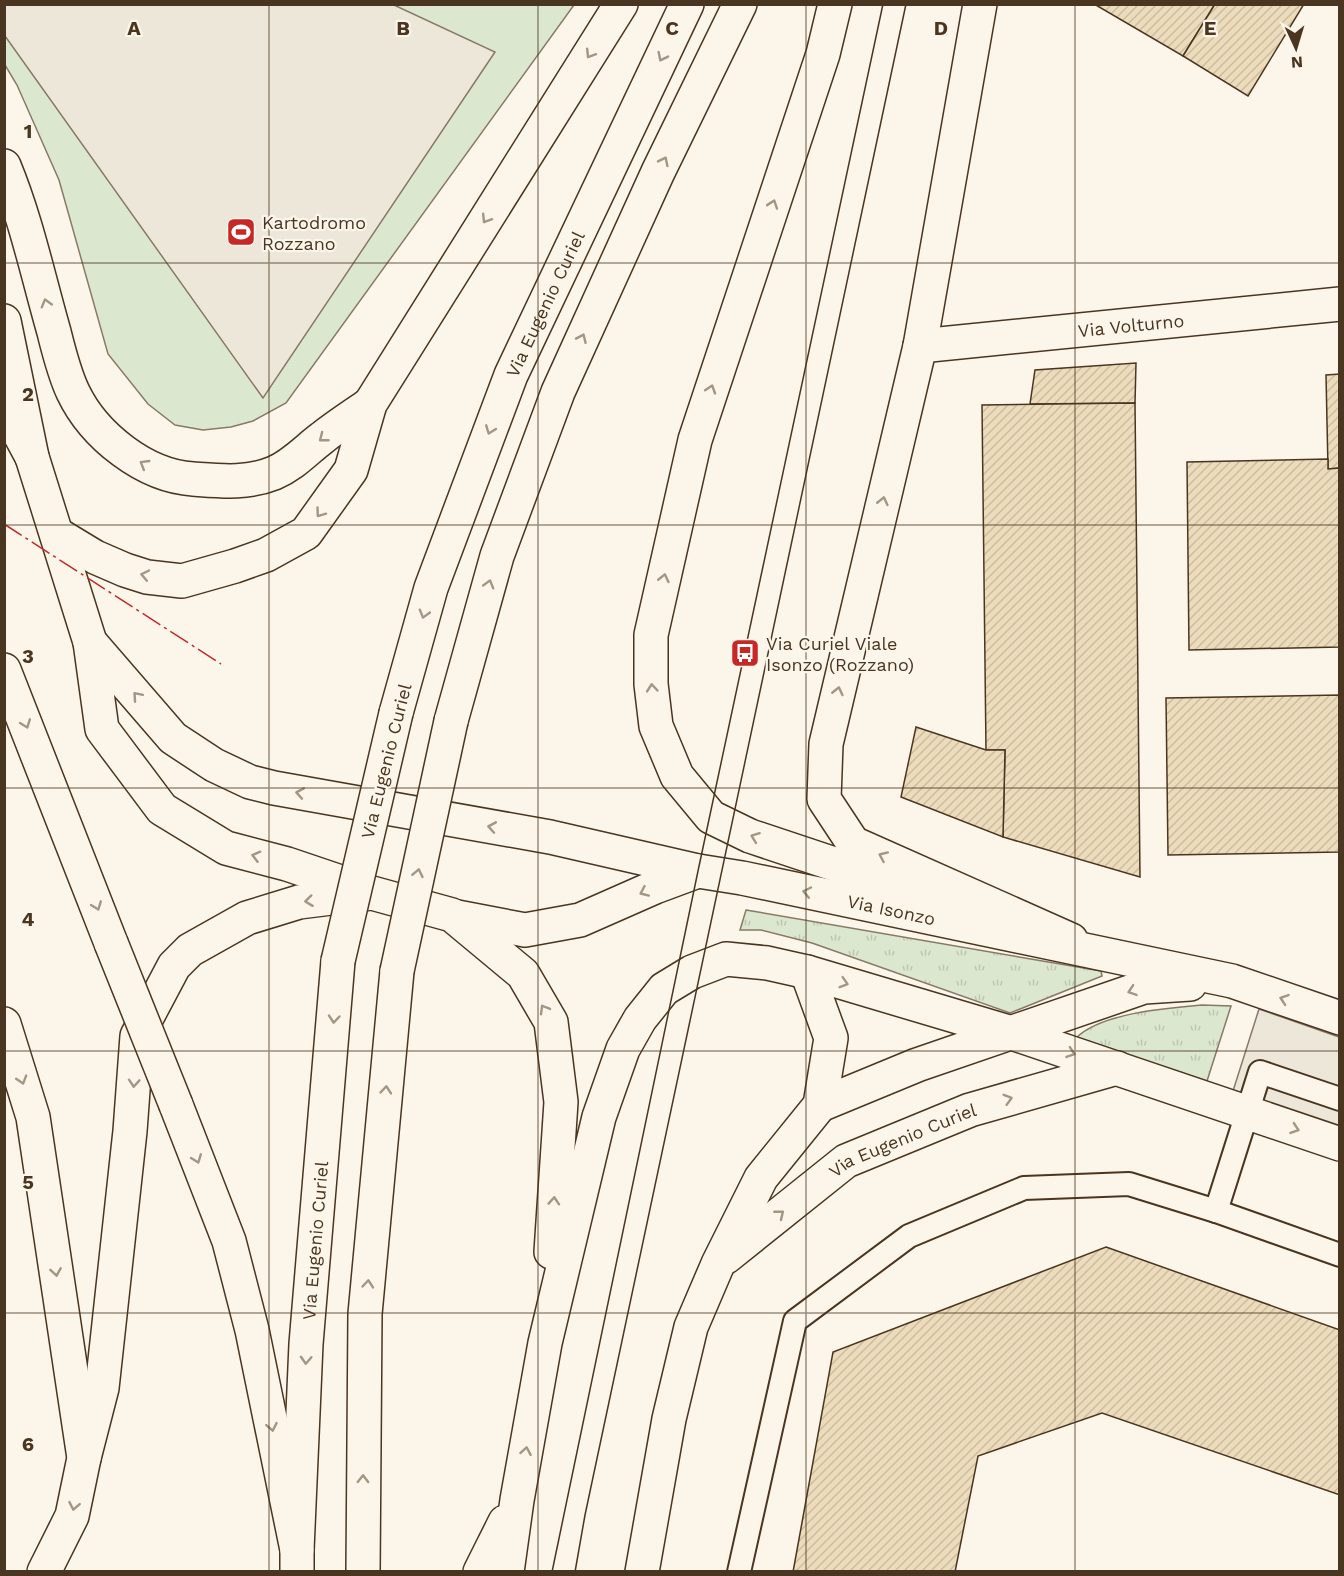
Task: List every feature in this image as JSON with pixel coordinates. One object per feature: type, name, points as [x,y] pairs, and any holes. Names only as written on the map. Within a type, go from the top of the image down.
[{"type":"main road","points":[[57,534],[95,557],[125,570],[147,577],[182,581],[266,555],[306,533],[351,470],[370,404],[621,4]]},
{"type":"main road","name":"Via Eugenio Curiel","points":[[297,1561],[306,1344],[338,961],[396,713],[431,588],[511,375],[687,4]]},
{"type":"main road","points":[[363,1572],[365,1314],[397,971],[451,721],[497,556],[558,392],[658,172],[740,4]]},
{"type":"main road","points":[[834,4],[823,54],[694,440],[651,635],[651,684],[656,726],[677,776],[711,817],[750,836],[1109,957]]},
{"type":"main road","points":[[980,4],[920,346],[826,744],[824,799],[853,843],[1109,957]]},
{"type":"main road","points":[[4,166],[16,195],[72,390],[85,413],[122,450],[156,471],[185,480],[222,482],[257,479],[294,462],[320,439],[370,404]]},
{"type":"main road","name":"Via Volturno","points":[[920,346],[1340,304]]},
{"type":"main road","points":[[4,321],[32,457],[90,642],[102,729],[162,809],[226,848],[287,864],[372,893],[452,915],[525,930],[580,920],[698,871]]},
{"type":"main road","points":[[4,405],[32,457]]},
{"type":"main road","name":"Via Isonzo","points":[[90,642],[173,738],[214,765],[250,782],[550,837],[698,871],[742,878],[1109,957],[1232,981],[1340,1018]]},
{"type":"main road","points":[[4,670],[229,1241],[252,1330],[297,1561]]},
{"type":"main road","points":[[44,1572],[72,1516],[102,1388],[130,1131],[137,1036],[174,966],[190,950],[247,918],[299,902],[372,893]]},
{"type":"main road","points":[[452,915],[523,974],[551,1022],[561,1102],[545,1343]]},
{"type":"main road","points":[[507,1572],[517,1500],[545,1343],[599,1117],[622,1049],[640,1019],[664,989],[692,972],[726,959],[767,963],[807,972],[1012,1033],[1340,1144]]},
{"type":"main road","name":"Via Eugenio Curiel","points":[[642,1572],[669,1419],[691,1327],[718,1264],[761,1178],[820,1105],[831,1038],[807,972]]},
{"type":"main road","name":"Via Isonzo","points":[[820,1105],[917,1065],[1144,987],[1232,981]]},
{"type":"main road","points":[[4,1024],[33,1117],[84,1458]]},
{"type":"main road","name":"Via Eugenio Curiel","points":[[718,1264],[846,1161],[970,1110],[1117,1068]]},
{"type":"main road","points":[[480,1572],[517,1500]]},
{"type":"lane","points":[[1216,1211],[1260,1072],[1340,1099]]},
{"type":"lane","points":[[739,1572],[795,1321],[909,1236],[1024,1188],[1129,1184],[1216,1211],[1340,1255]]},
{"type":"green space","name":"Kartodromo Rozzano","points":[[5,5],[574,5],[286,403],[253,421],[231,427],[203,430],[175,425],[148,404],[108,354],[59,180],[17,85],[5,65]]},
{"type":"green space","points":[[746,910],[1101,971],[1102,976],[1010,1013],[812,943],[761,930],[740,930]]},
{"type":"green space","points":[[1202,1005],[1231,1006],[1207,1081],[1076,1038],[1101,1023],[1118,1017],[1153,1010]]},
{"type":"shaded area","name":"Kartodromo Rozzano","points":[[4,5],[394,5],[495,52],[263,398],[5,36]]},
{"type":"shaded area","points":[[1259,1009],[1339,1037],[1339,1128],[1233,1091]]},
{"type":"building","points":[[1094,4],[1215,4],[1183,56]]},
{"type":"building","points":[[1215,4],[1304,4],[1248,96],[1183,56]]},
{"type":"building","points":[[1136,363],[1135,403],[1030,404],[1035,370]]},
{"type":"building","points":[[1340,374],[1340,468],[1328,469],[1326,375]]},
{"type":"building","points":[[1135,403],[1140,877],[1003,837],[1005,750],[986,750],[982,405]]},
{"type":"building","points":[[1328,459],[1328,469],[1340,468],[1340,647],[1189,650],[1187,462]]},
{"type":"building","points":[[1340,695],[1340,852],[1168,855],[1166,698]]},
{"type":"building","points":[[916,727],[986,750],[1005,750],[1003,837],[901,797]]},
{"type":"building","points":[[1106,1247],[1340,1330],[1340,1495],[1102,1413],[978,1456],[955,1572],[793,1572],[833,1352]]},
{"type":"tram line","points":[[552,1572],[698,871],[883,4]]},
{"type":"tram line","points":[[575,1572],[585,1515],[906,4]]},
{"type":"power","points":[[4,524],[221,664]]},
{"type":"place","name":"Kartodromo Rozzano","points":[[241,232]]},
{"type":"place","name":"Via Curiel Viale Isonzo (Rozzano)","points":[[745,653]]}]
